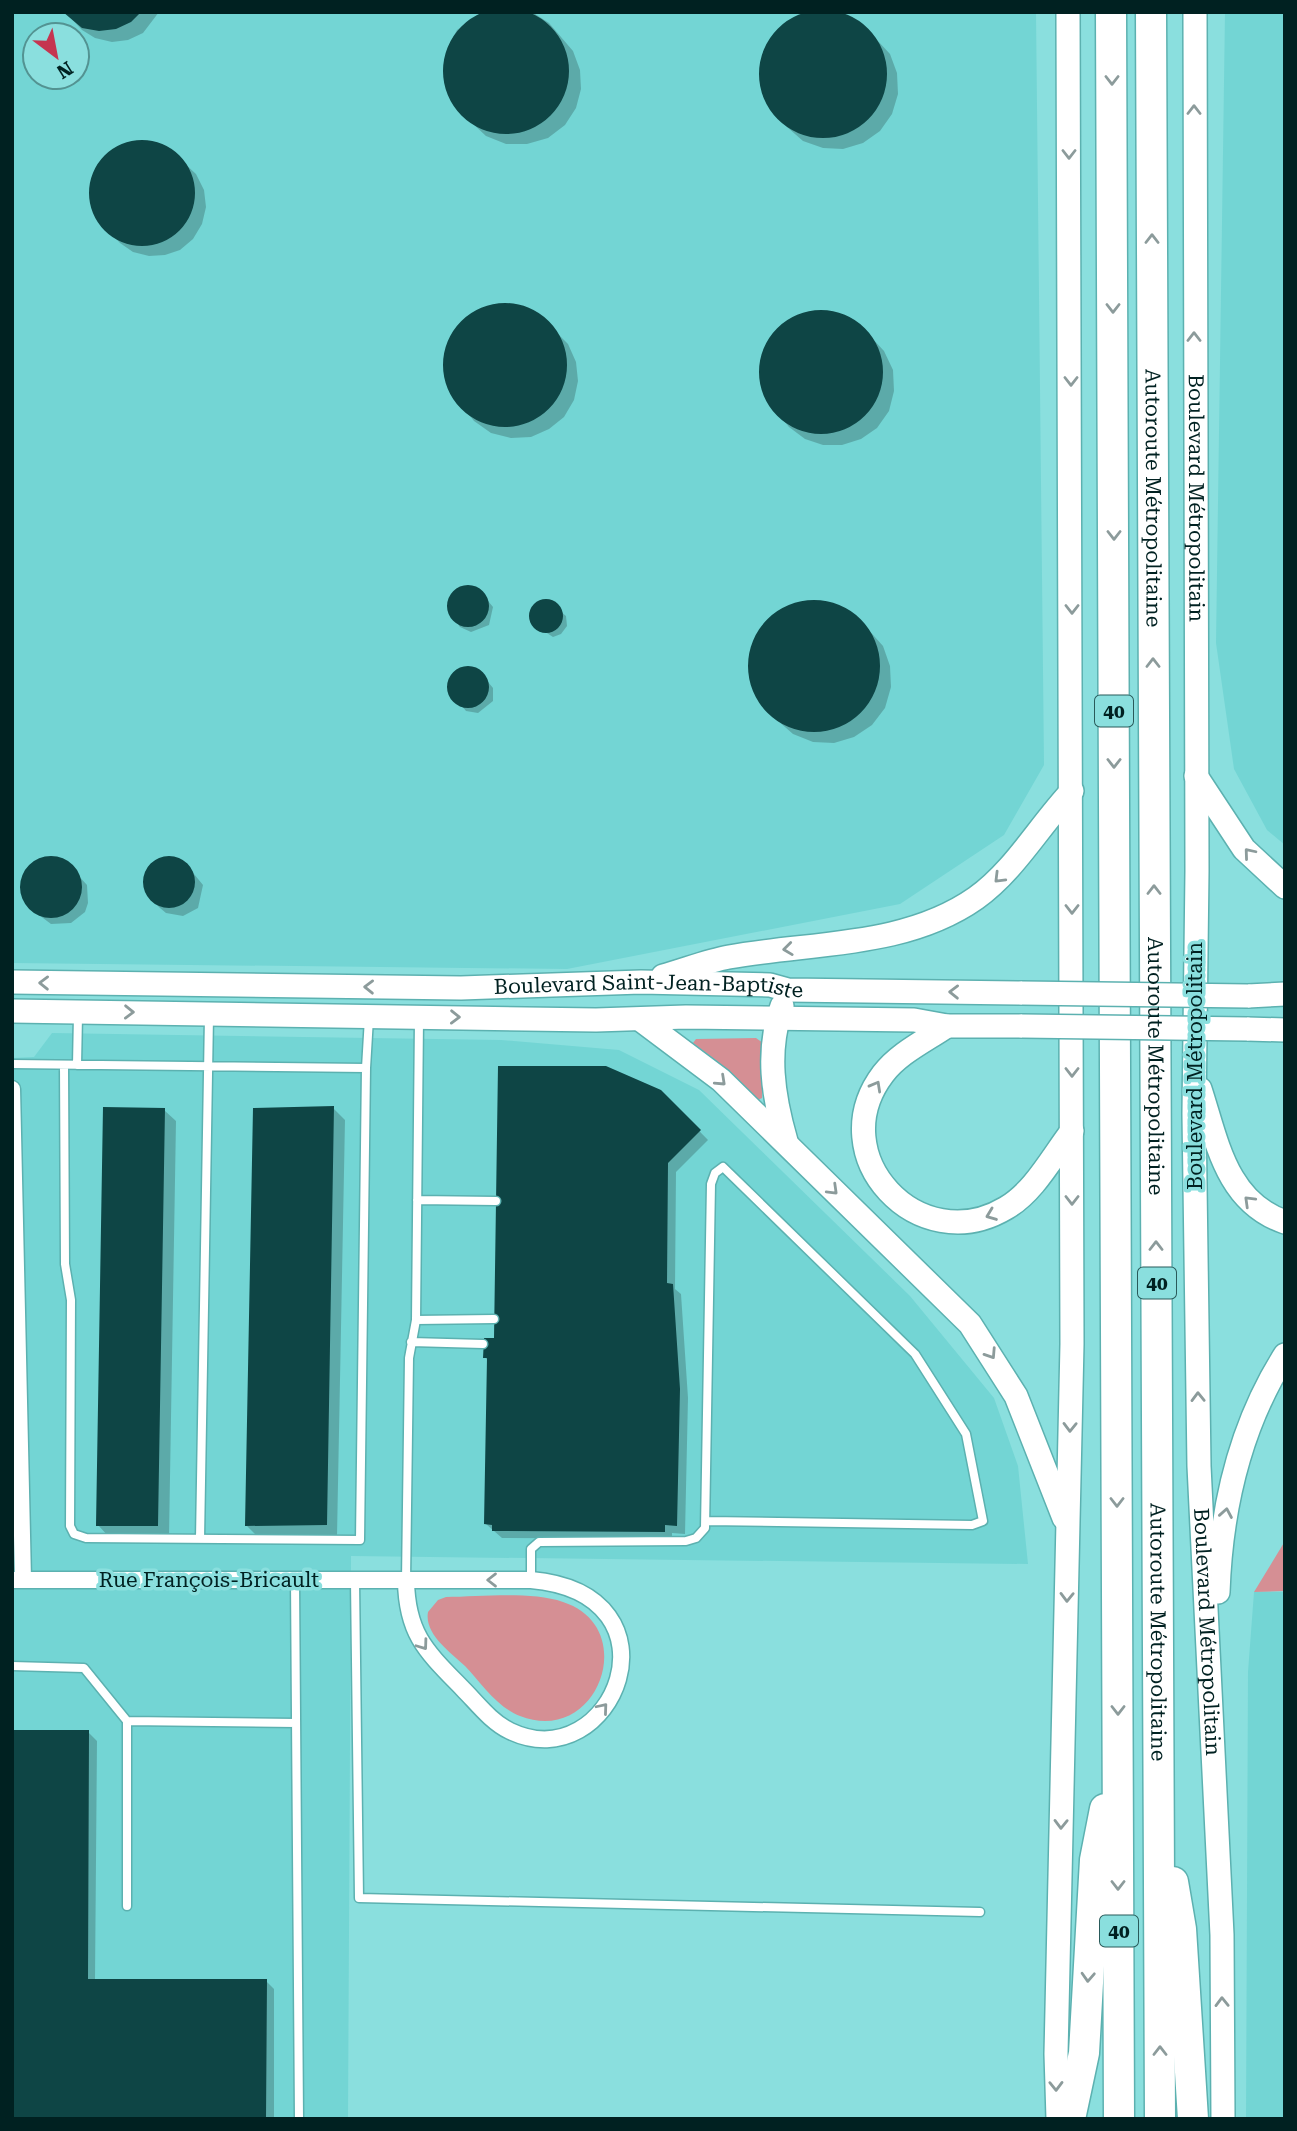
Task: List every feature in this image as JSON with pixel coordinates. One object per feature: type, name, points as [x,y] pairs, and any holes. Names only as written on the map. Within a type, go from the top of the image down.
[{"type":"highway","name":"Autoroute Métropolitaine","points":[[1111,12],[1119,2119]]},
{"type":"highway","name":"Autoroute Métropolitaine","points":[[1151,12],[1160,2119]]},
{"type":"highway","points":[[1070,2119],[1084,2053],[1095,1860],[1118,1743]]},
{"type":"highway","points":[[1159,1789],[1181,1929],[1193,2119]]},
{"type":"main road","points":[[1058,2119],[1056,2040],[1068,1529],[1072,1131],[1068,12]]},
{"type":"main road","name":"Boulevard Métropolitain","points":[[1195,12],[1194,1069],[1199,1466],[1222,1936],[1223,2119]]},
{"type":"main road","points":[[1196,776],[1244,849],[1285,887]]},
{"type":"main road","points":[[641,982],[727,957],[851,941],[899,932],[944,917],[976,898],[997,880],[1072,791]]},
{"type":"main road","name":"Boulevard Saint-Jean-Baptiste","points":[[12,982],[461,988],[641,982],[771,985],[788,989],[1248,996],[1285,994]]},
{"type":"main road","points":[[786,1141],[776,1106],[774,1037],[788,989]]},
{"type":"main road","name":"Boulevard Saint-Jean-Baptiste","points":[[12,1011],[641,1020],[685,1017],[914,1020],[947,1026],[1285,1030]]},
{"type":"main road","points":[[641,1020],[710,1071],[786,1141],[955,1307],[982,1340],[1016,1396],[1068,1529]]},
{"type":"main road","points":[[947,1026],[892,1063],[873,1090],[865,1112],[864,1137],[870,1162],[881,1183],[897,1201],[918,1214],[943,1222],[970,1221],[994,1214],[1024,1194],[1072,1131]]},
{"type":"main road","points":[[1194,1069],[1233,1183],[1251,1204],[1285,1222]]},
{"type":"main road","points":[[1213,1728],[1219,1571],[1228,1502],[1251,1421],[1285,1355]]},
{"type":"street","points":[[12,1089],[18,1580]]},
{"type":"street","name":"Rue François-Bricault","points":[[18,1580],[531,1580],[560,1583],[594,1601],[610,1618],[620,1642],[621,1669],[613,1696],[593,1719],[559,1737],[524,1736],[510,1731],[488,1715],[418,1640],[408,1613],[406,1581]]},
{"type":"lane","points":[[77,1065],[78,1012]]},
{"type":"lane","points":[[200,1539],[209,1013]]},
{"type":"lane","points":[[64,1065],[65,1264],[71,1300],[69,1526],[74,1534],[86,1538],[360,1540],[369,1015]]},
{"type":"lane","points":[[406,1581],[411,1342],[415,1320],[419,1016]]},
{"type":"lane","points":[[12,1064],[366,1068]]},
{"type":"lane","points":[[531,1580],[531,1549],[539,1542],[690,1540],[700,1535],[707,1521],[711,1184],[715,1173],[723,1167],[915,1354],[966,1434],[983,1521],[972,1525],[707,1521]]},
{"type":"lane","points":[[417,1200],[496,1201]]},
{"type":"lane","points":[[415,1320],[494,1320]]},
{"type":"lane","points":[[411,1342],[483,1344]]},
{"type":"lane","points":[[295,1580],[299,2119]]},
{"type":"lane","points":[[355,1581],[359,1898],[980,1912]]},
{"type":"lane","points":[[12,1666],[84,1668],[127,1721],[127,1906]]},
{"type":"lane","points":[[127,1721],[296,1723]]},
{"type":"shaded area","points":[[12,12],[1036,12],[1044,765],[1004,835],[900,904],[567,969],[12,963]]},
{"type":"shaded area","points":[[1225,12],[1285,12],[1285,845],[1267,830],[1234,769],[1216,643]]},
{"type":"shaded area","points":[[52,1033],[501,1040],[619,1050],[699,1090],[910,1296],[994,1398],[1018,1466],[1028,1564],[351,1556],[348,2119],[12,2119],[12,1058],[34,1057]]},
{"type":"shaded area","points":[[756,1038],[763,1043],[762,1098],[758,1100],[717,1061],[693,1043],[696,1039]]},
{"type":"shaded area","points":[[1285,1541],[1285,1591],[1254,1592]]},
{"type":"shaded area","points":[[1254,1592],[1285,1592],[1285,2119],[1246,2119],[1248,1672]]},
{"type":"shaded area","points":[[446,1597],[536,1597],[563,1602],[587,1615],[600,1635],[604,1657],[600,1680],[588,1700],[571,1715],[547,1721],[520,1716],[504,1707],[439,1642],[430,1628],[428,1612],[438,1600]]},
{"type":"building","points":[[506,8],[530,12],[551,26],[565,47],[569,71],[565,95],[551,116],[530,130],[506,134],[482,130],[461,116],[447,95],[443,71],[447,47],[461,26],[482,12]]},
{"type":"building","points":[[823,10],[848,15],[868,29],[882,49],[887,74],[882,99],[868,119],[848,133],[823,138],[798,133],[778,119],[764,99],[759,74],[764,49],[778,29],[798,15]]},
{"type":"building","points":[[63,12],[141,12],[131,22],[116,29],[91,30],[91,21],[74,21]]},
{"type":"building","points":[[142,140],[162,144],[179,156],[191,173],[195,193],[191,213],[179,230],[162,242],[142,246],[122,242],[105,230],[93,213],[89,193],[93,173],[105,156],[122,144]]},
{"type":"building","points":[[505,303],[529,308],[549,321],[562,341],[567,365],[562,389],[549,409],[529,422],[505,427],[481,422],[461,409],[448,389],[443,365],[448,341],[461,321],[481,308]]},
{"type":"building","points":[[821,310],[845,314],[865,328],[879,348],[883,372],[879,396],[865,416],[845,430],[821,434],[797,430],[777,416],[763,396],[759,372],[763,348],[777,328],[797,314]]},
{"type":"building","points":[[468,585],[483,591],[489,606],[483,621],[468,627],[453,621],[447,606],[453,591]]},
{"type":"building","points":[[546,599],[558,604],[563,616],[558,628],[546,633],[534,628],[529,616],[534,604]]},
{"type":"building","points":[[814,600],[839,605],[860,620],[875,641],[880,666],[875,691],[860,712],[839,727],[814,732],[789,727],[768,712],[753,691],[748,666],[753,641],[768,620],[789,605]]},
{"type":"building","points":[[468,666],[483,672],[489,687],[483,702],[468,708],[453,702],[447,687],[453,672]]},
{"type":"building","points":[[51,856],[73,865],[82,887],[73,909],[51,918],[29,909],[20,887],[29,865]]},
{"type":"building","points":[[169,856],[188,863],[195,882],[188,901],[169,908],[150,901],[143,882],[150,863]]},
{"type":"building","points":[[498,1066],[606,1066],[661,1090],[701,1130],[668,1163],[667,1283],[673,1284],[680,1389],[677,1526],[665,1525],[665,1532],[492,1531],[492,1525],[484,1524],[487,1358],[483,1358],[484,1338],[494,1338]]},
{"type":"building","points":[[334,1106],[327,1525],[245,1526],[253,1108]]},
{"type":"building","points":[[103,1107],[165,1108],[158,1526],[96,1526]]},
{"type":"building","points":[[12,1730],[89,1730],[88,1979],[267,1979],[266,2119],[12,2119]]}]
